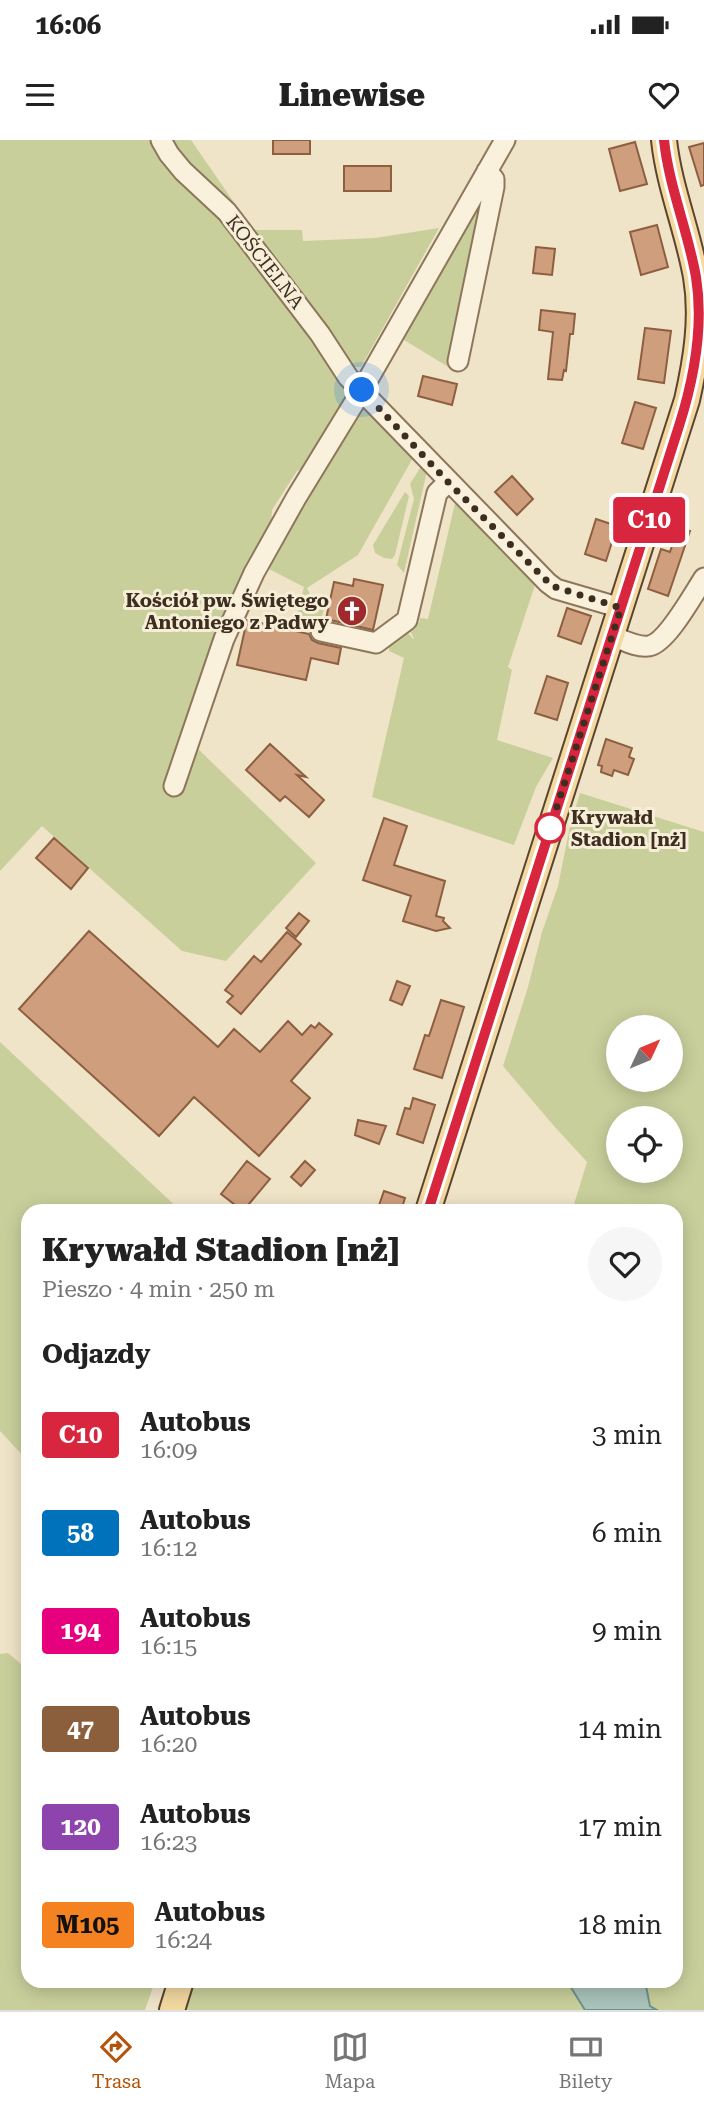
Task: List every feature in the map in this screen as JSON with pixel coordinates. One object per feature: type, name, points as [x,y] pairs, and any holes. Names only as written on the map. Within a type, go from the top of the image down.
[{"type":"main road","points":[[430,1204],[687,400],[698,338],[699,310],[696,277],[670,175],[664,140]]},
{"type":"main road","points":[[172,2010],[179,1988]]},
{"type":"street","name":"KOŚCIELNA","points":[[162,140],[183,171],[227,212],[320,334],[348,377],[448,482],[552,586],[621,608]]},
{"type":"street","points":[[174,786],[224,639],[254,573],[505,140]]},
{"type":"street","points":[[458,362],[494,187],[494,179],[487,171]]},
{"type":"street","points":[[321,631],[376,643],[407,620],[437,493],[448,482]]},
{"type":"street","points":[[612,636],[644,646],[655,645],[666,634],[704,578]]},
{"type":"green space","points":[[0,140],[153,140],[215,206],[352,389],[305,466],[297,471],[272,510],[271,527],[196,747],[316,863],[226,961],[182,951],[42,826],[0,871]]},
{"type":"green space","points":[[169,140],[191,140],[253,230],[302,230],[303,241],[375,238],[439,228],[361,367],[351,367]]},
{"type":"green space","points":[[483,195],[461,327],[450,368],[404,340]]},
{"type":"green space","points":[[360,409],[370,411],[414,456],[358,555],[307,588],[313,601],[325,604],[318,635],[294,629],[304,587],[265,567]]},
{"type":"green space","points":[[420,468],[427,471],[404,573],[397,565],[414,499],[410,484]]},
{"type":"green space","points":[[405,492],[409,496],[395,555],[392,559],[384,558],[375,553],[373,545]]},
{"type":"green space","points":[[456,499],[536,582],[508,667],[512,670],[497,740],[553,758],[536,787],[514,845],[372,797],[404,658],[389,651],[390,639],[405,629],[413,639],[407,626],[414,622],[419,623],[420,618],[428,619]]},
{"type":"green space","points":[[580,793],[704,832],[704,2010],[657,2010],[650,2006],[646,1988],[683,1988],[683,1204],[574,1204],[587,1162],[503,1066],[558,886],[570,826]]},
{"type":"green space","points":[[0,1042],[174,1204],[21,1204],[21,1454],[0,1431]]},
{"type":"green space","points":[[8,1653],[21,1664],[21,1988],[153,1988],[145,2010],[0,2010],[0,1654]]},
{"type":"green space","points":[[191,1988],[571,1988],[585,2010],[184,2010]]},
{"type":"water","points":[[571,1988],[646,1988],[650,2006],[657,2010],[585,2010]]},
{"type":"building","points":[[273,140],[310,140],[310,154],[273,154]]},
{"type":"building","points":[[635,142],[647,184],[620,191],[609,149]]},
{"type":"building","points":[[704,143],[704,185],[701,186],[689,147]]},
{"type":"building","points":[[344,166],[391,166],[391,191],[344,191]]},
{"type":"building","points":[[657,225],[668,267],[641,275],[630,232]]},
{"type":"building","points":[[536,247],[555,249],[552,275],[533,273]]},
{"type":"building","points":[[541,310],[575,314],[566,371],[564,370],[562,380],[548,379],[553,332],[539,330]]},
{"type":"building","points":[[645,328],[671,331],[664,383],[638,379]]},
{"type":"building","points":[[423,376],[457,384],[452,405],[418,396]]},
{"type":"building","points":[[635,402],[656,408],[643,449],[622,443]]},
{"type":"building","points":[[512,476],[533,499],[517,515],[495,492]]},
{"type":"building","points":[[596,519],[617,526],[606,561],[585,554]]},
{"type":"building","points":[[678,528],[690,531],[668,596],[648,589],[661,549],[670,552]]},
{"type":"building","name":"Kościół pw. Świętego Antoniego z Padwy","points":[[354,579],[383,585],[373,630],[326,619],[334,582],[353,586]]},
{"type":"building","points":[[567,608],[591,616],[581,644],[558,636]]},
{"type":"building","points":[[247,620],[309,634],[312,640],[318,643],[341,648],[338,664],[311,658],[306,680],[237,665]]},
{"type":"building","points":[[547,676],[568,683],[557,720],[535,713]]},
{"type":"building","points":[[606,739],[632,748],[629,757],[634,759],[628,775],[614,770],[612,776],[601,772],[602,766],[598,765]]},
{"type":"building","points":[[270,744],[306,777],[297,775],[324,800],[309,817],[285,796],[280,801],[246,770]]},
{"type":"building","points":[[384,818],[407,826],[394,865],[445,881],[436,916],[444,918],[443,921],[450,928],[436,931],[403,921],[411,896],[363,880]]},
{"type":"building","points":[[54,838],[88,868],[71,889],[36,858]]},
{"type":"building","points":[[299,913],[309,921],[296,937],[286,928]]},
{"type":"building","points":[[89,931],[218,1047],[234,1029],[260,1052],[288,1021],[302,1035],[311,1025],[315,1028],[319,1023],[332,1034],[291,1081],[310,1098],[259,1156],[194,1097],[159,1136],[19,1009]]},
{"type":"building","points":[[287,932],[301,944],[241,1014],[227,1002],[233,996],[225,990],[254,956],[261,962]]},
{"type":"building","points":[[397,981],[410,986],[402,1005],[390,1000]]},
{"type":"building","points":[[441,1000],[464,1007],[442,1078],[414,1069],[425,1035],[429,1036]]},
{"type":"building","points":[[413,1098],[435,1105],[423,1143],[397,1134],[405,1108],[410,1109]]},
{"type":"building","points":[[358,1120],[386,1126],[379,1144],[355,1135]]},
{"type":"building","points":[[247,1161],[270,1179],[249,1204],[234,1204],[221,1194]]},
{"type":"building","points":[[305,1161],[315,1170],[301,1186],[291,1177]]},
{"type":"building","points":[[384,1191],[405,1198],[403,1204],[379,1204]]},
{"type":"bus line","name":"C10","points":[[430,1204],[679,426],[694,371],[699,310],[696,277],[670,175],[664,140]]},
{"type":"place","name":"Kościół pw. Świętego Antoniego z Padwy","points":[[352,611]]},
{"type":"place","name":"Krywałd Stadion [nż]","points":[[550,828]]},
{"type":"route","points":[[362,390],[448,482],[552,586],[621,608],[550,828]]}]
